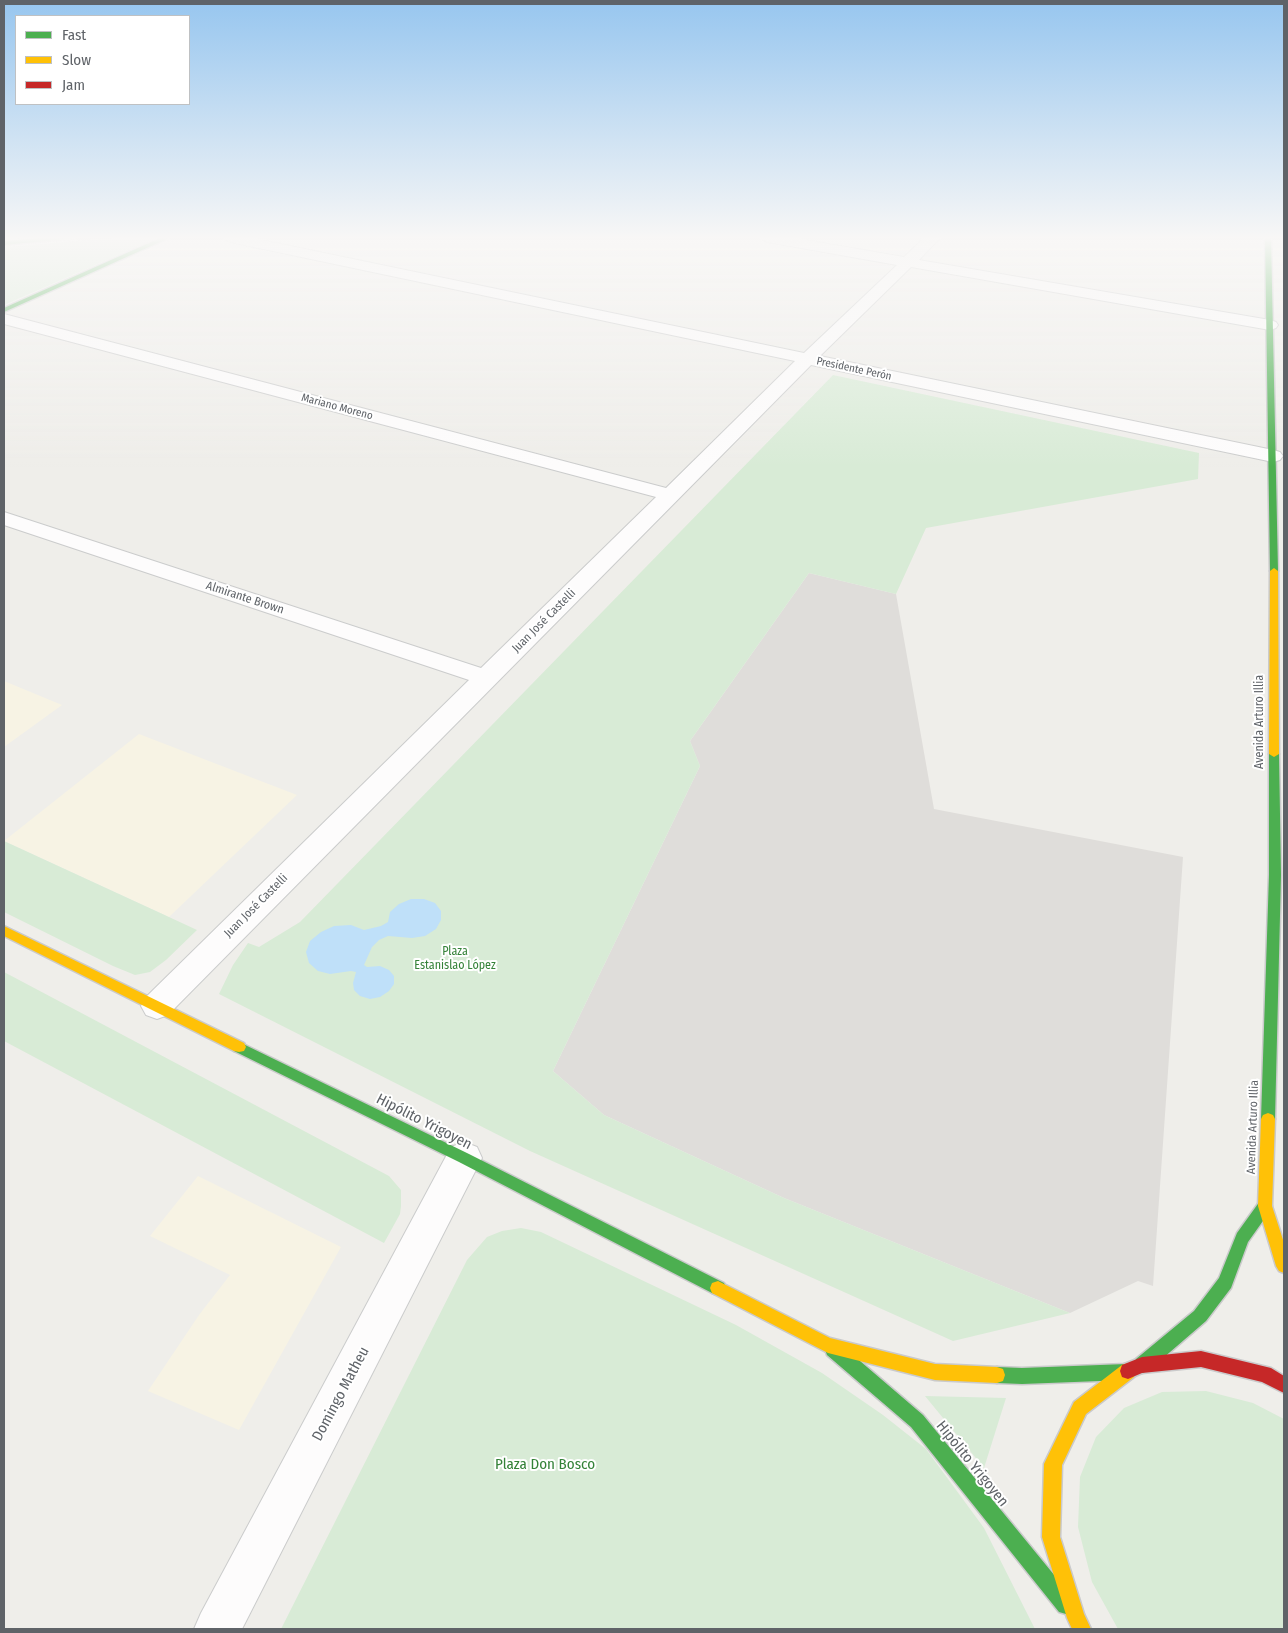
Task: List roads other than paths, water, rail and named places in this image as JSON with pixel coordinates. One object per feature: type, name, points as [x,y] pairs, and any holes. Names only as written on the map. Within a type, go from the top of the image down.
[{"type":"main road","name":"Avenida Arturo Illia","points":[[1270,314],[1279,921],[1264,1206],[1284,1266]]},
{"type":"main road","name":"Hipólito Yrigoyen","points":[[4,931],[464,1158],[828,1345],[935,1372],[1022,1376],[1126,1372]]},
{"type":"main road","points":[[1082,1629],[1076,1618],[1051,1537],[1053,1464],[1080,1408],[1126,1372],[1142,1365],[1200,1316],[1225,1283],[1242,1238],[1264,1206]]},
{"type":"main road","name":"Hipólito Yrigoyen","points":[[828,1345],[917,1421],[1076,1618]]},
{"type":"main road","points":[[1142,1365],[1201,1359],[1265,1374],[1284,1385]]},
{"type":"street","name":"Presidente Perón","points":[[593,314],[1273,456]]},
{"type":"street","name":"Juan José Castelli","points":[[157,1006],[853,314]]},
{"type":"street","points":[[1208,314],[1270,325]]},
{"type":"street","name":"Mariano Moreno","points":[[4,319],[670,495]]},
{"type":"street","name":"Almirante Brown","points":[[4,518],[486,678]]},
{"type":"street","name":"Domingo Matheu","points":[[217,1629],[464,1158]]},
{"type":"water","points":[[411,899],[424,899],[435,903],[441,911],[441,920],[436,929],[425,936],[412,938],[388,936],[379,940],[372,947],[364,965],[367,967],[380,966],[389,970],[394,976],[394,984],[389,991],[380,997],[370,999],[360,996],[354,990],[353,983],[356,972],[330,974],[318,971],[309,963],[306,952],[310,941],[321,932],[334,926],[351,925],[364,930],[381,926],[388,922],[390,912],[399,904]]},
{"type":"park label","name":"Plaza Estanislao López","points":[[455,959]]},
{"type":"park label","name":"Plaza Don Bosco","points":[[545,1465]]}]
